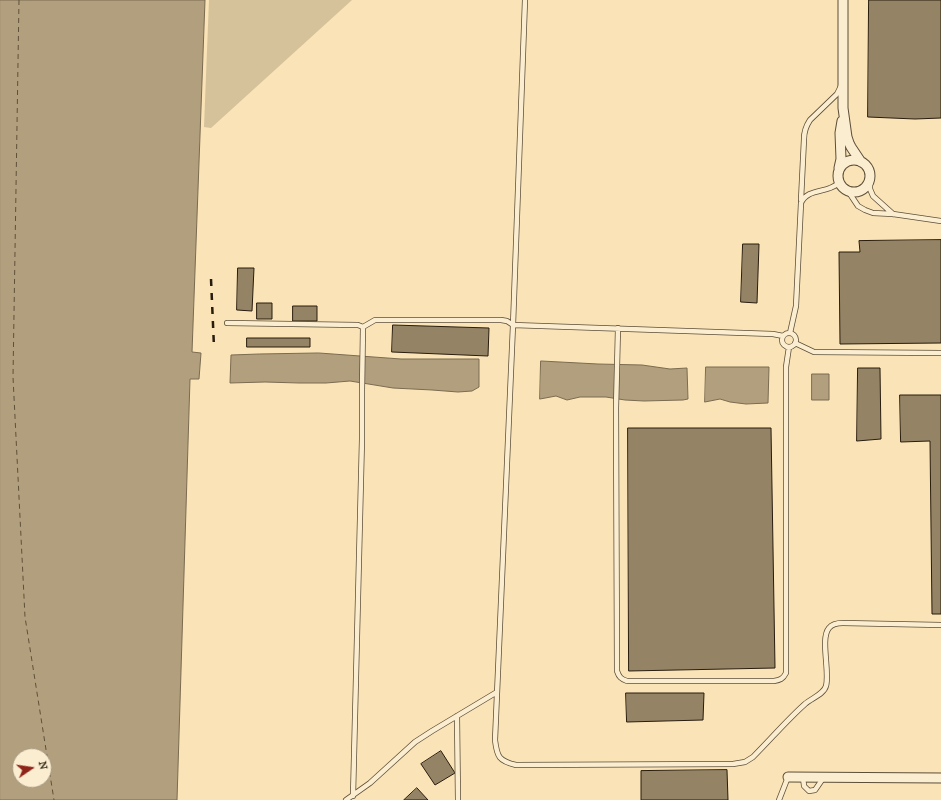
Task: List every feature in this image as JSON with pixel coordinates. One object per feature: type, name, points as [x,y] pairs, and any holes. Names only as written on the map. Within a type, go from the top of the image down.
[{"type":"street","points":[[839,170],[841,166],[848,161],[852,160],[861,162],[868,168],[870,178],[866,187],[862,190],[852,192],[844,189],[839,183],[838,179],[839,170],[841,164],[840,133],[843,108],[843,0]]},
{"type":"street","points":[[843,108],[847,137],[851,148],[861,162]]},
{"type":"street","points":[[788,777],[941,778]]},
{"type":"lane","points":[[525,0],[495,740],[497,754],[505,762],[516,765],[732,764],[745,762],[825,688],[827,681],[826,642],[829,627],[835,624],[843,623],[941,625]]},
{"type":"lane","points":[[790,333],[796,306],[804,131],[810,120],[840,88],[843,79],[843,70]]},
{"type":"lane","points":[[870,178],[870,189],[873,196],[893,214]]},
{"type":"lane","points":[[801,203],[808,194],[832,187],[839,183]]},
{"type":"lane","points":[[848,191],[858,206],[873,213],[893,214],[941,221]]},
{"type":"lane","points":[[227,323],[358,325],[363,327],[375,320],[501,320],[507,321],[513,325],[773,334],[782,336],[786,333],[790,333]]},
{"type":"lane","points":[[353,796],[362,439],[363,327]]},
{"type":"lane","points":[[618,328],[616,408],[617,671],[620,677],[627,681],[774,681],[782,679],[786,673],[786,367],[789,347],[795,343]]},
{"type":"lane","points":[[790,333],[795,337],[795,343]]},
{"type":"lane","points":[[782,336],[782,342],[785,346],[789,347]]},
{"type":"lane","points":[[795,343],[814,352],[941,353]]},
{"type":"lane","points":[[346,800],[370,783],[415,742],[497,692]]},
{"type":"lane","points":[[457,716],[458,800]]},
{"type":"lane","points":[[779,800],[788,777]]},
{"type":"lane","points":[[803,777],[804,786],[809,791],[815,790],[825,777]]},
{"type":"shaded area","points":[[0,0],[205,0],[192,352],[201,353],[199,379],[190,379],[177,800],[0,800]]},
{"type":"shaded area","points":[[209,0],[352,0],[211,128],[204,127]]},
{"type":"shaded area","points":[[319,353],[401,359],[479,359],[479,387],[472,391],[458,392],[393,388],[350,381],[326,383],[230,383],[231,355]]},
{"type":"shaded area","points":[[541,361],[642,365],[670,369],[687,368],[688,399],[644,401],[606,397],[580,397],[567,400],[556,396],[540,399]]},
{"type":"shaded area","points":[[706,367],[769,367],[768,403],[746,404],[720,399],[705,402]]},
{"type":"shaded area","points":[[812,374],[829,374],[829,400],[812,400]]},
{"type":"building","points":[[869,0],[941,0],[941,118],[915,119],[868,117]]},
{"type":"building","points":[[941,240],[941,343],[840,344],[839,252],[860,252],[859,241]]},
{"type":"building","points":[[743,244],[759,244],[757,303],[741,302]]},
{"type":"building","points":[[238,268],[254,268],[252,311],[237,310]]},
{"type":"building","points":[[257,303],[272,303],[272,319],[257,319]]},
{"type":"building","points":[[293,306],[317,306],[317,321],[293,321]]},
{"type":"building","points":[[393,325],[489,328],[488,356],[392,352]]},
{"type":"building","points":[[247,338],[310,338],[310,347],[247,347]]},
{"type":"building","points":[[858,368],[880,368],[881,439],[857,441]]},
{"type":"building","points":[[900,395],[941,395],[941,614],[932,614],[930,441],[901,442]]},
{"type":"building","points":[[628,428],[771,428],[775,668],[629,671]]},
{"type":"building","points":[[626,693],[704,693],[703,720],[627,722]]},
{"type":"building","points":[[441,751],[455,773],[435,785],[421,764]]},
{"type":"building","points":[[727,770],[728,800],[641,800],[641,771]]},
{"type":"building","points":[[417,788],[428,800],[404,800]]},
{"type":"ferry route","points":[[19,0],[13,377],[25,617],[54,800]]},
{"type":"railway","points":[[211,279],[214,347]]}]
